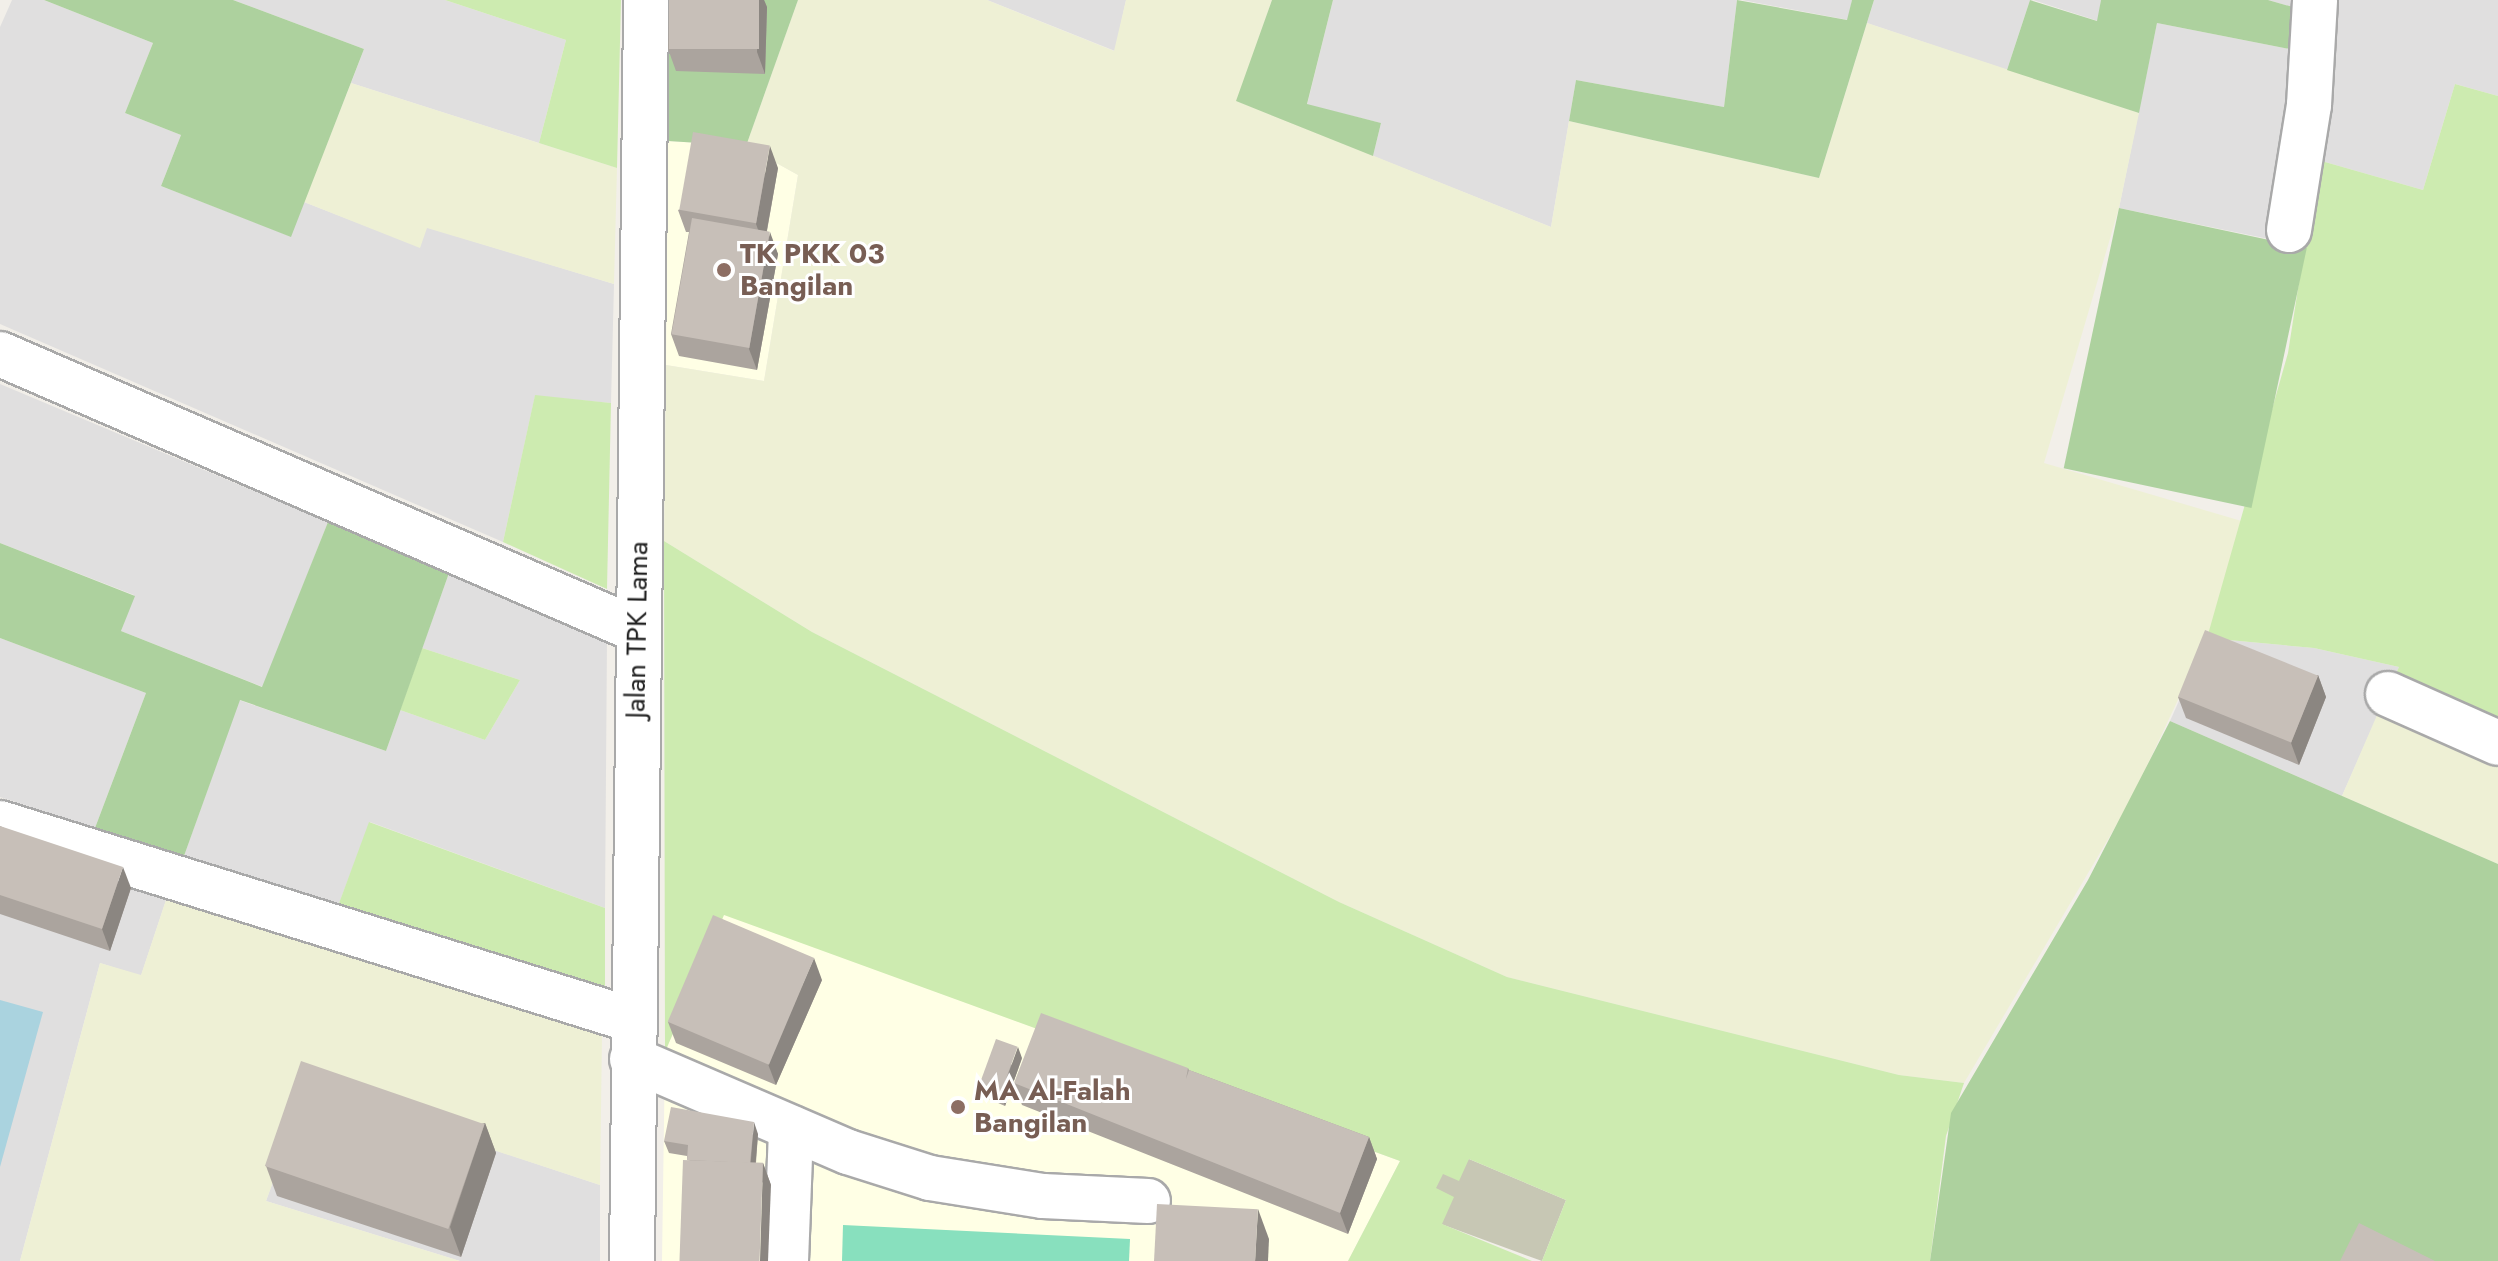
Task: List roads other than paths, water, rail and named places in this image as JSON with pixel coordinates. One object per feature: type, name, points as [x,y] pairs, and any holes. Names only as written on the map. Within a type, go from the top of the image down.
[{"type":"street","name":"Jalan TPK Lama","points":[[632,1261],[632,1040],[646,0]]},
{"type":"street","points":[[2289,230],[2309,105],[2315,0]]},
{"type":"street","points":[[0,354],[637,630]]},
{"type":"street","points":[[2388,694],[2498,743]]},
{"type":"street","points":[[0,823],[632,1040],[791,1128],[930,1178],[1043,1196],[1148,1201]]},
{"type":"street","points":[[786,1261],[791,1128]]},
{"type":"water","points":[[0,1000],[43,1012],[0,1167]]},
{"type":"place","name":"TK PKK 03 Bangilan","points":[[724,270]]},
{"type":"place","name":"MA Al-Falah Bangilan","points":[[958,1107]]}]
